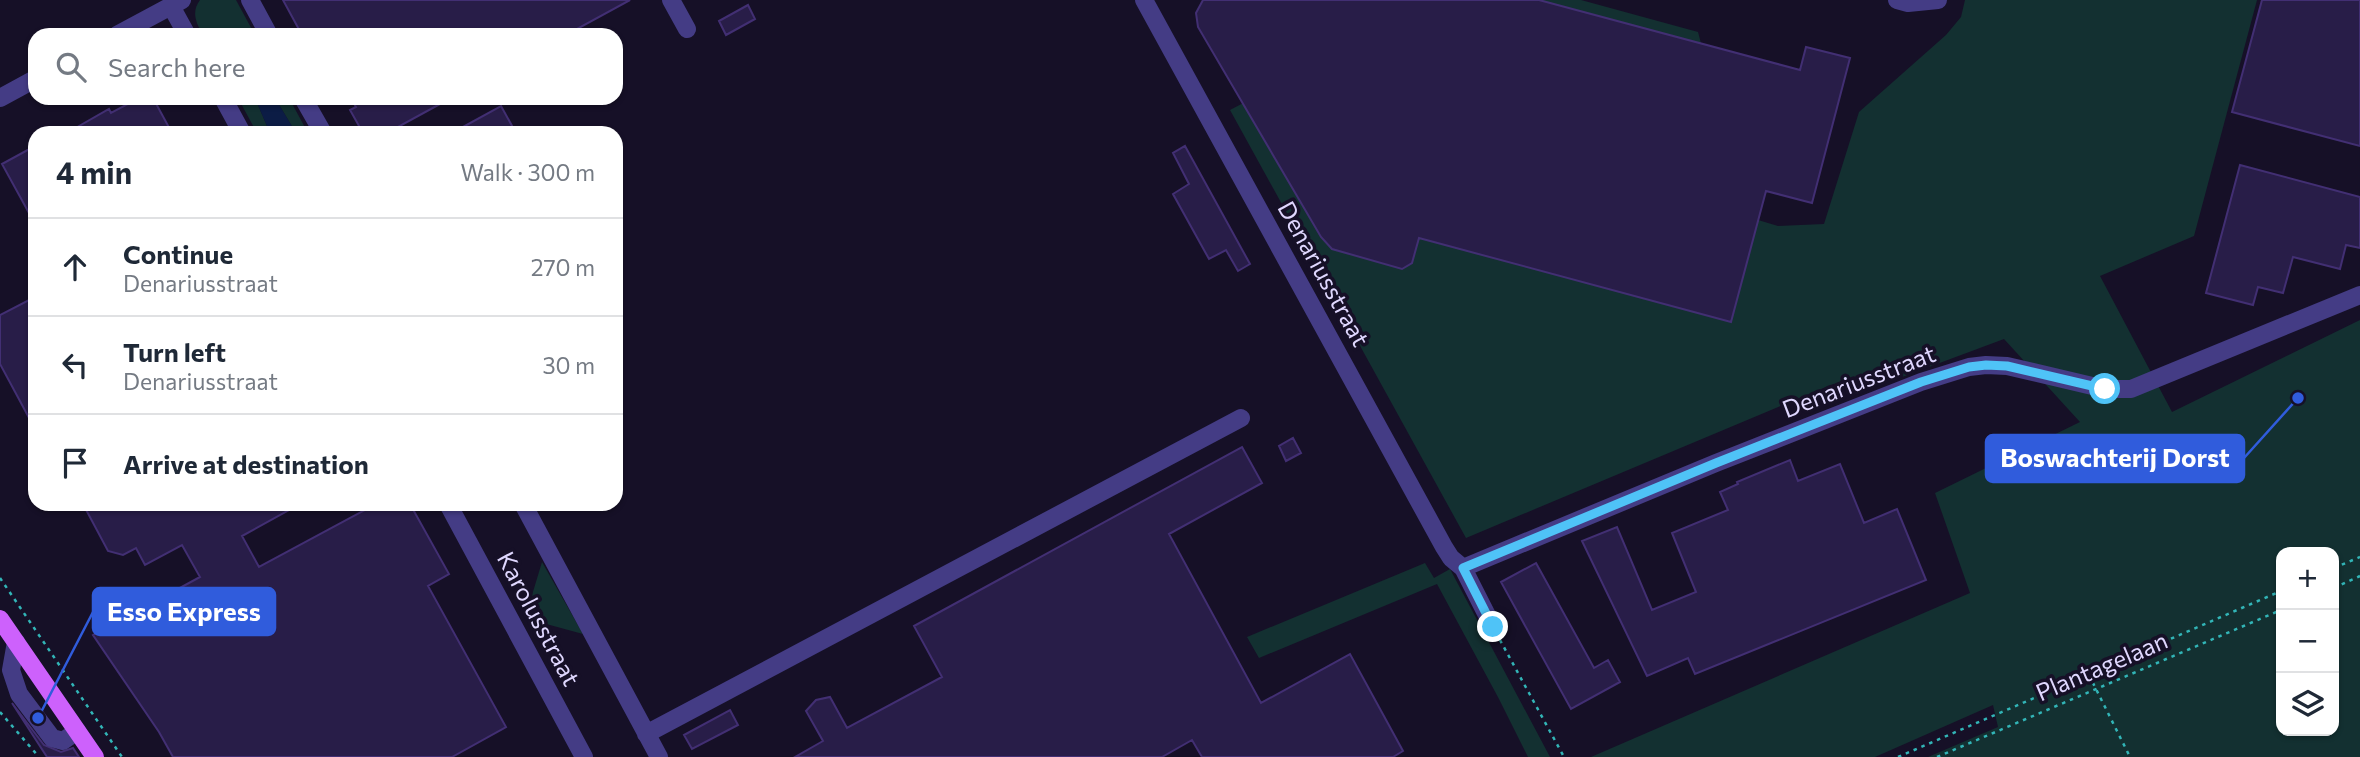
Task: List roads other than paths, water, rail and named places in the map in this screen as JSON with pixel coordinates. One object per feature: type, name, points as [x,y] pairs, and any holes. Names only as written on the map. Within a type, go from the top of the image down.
[{"type":"main road","points":[[0,619],[95,757]]},
{"type":"street","points":[[250,0],[265,28]]},
{"type":"street","points":[[671,0],[687,29]]},
{"type":"street","name":"Denariusstraat","points":[[1144,0],[1444,547],[1451,558],[1463,568],[1493,627]]},
{"type":"street","points":[[1897,0],[1908,3],[1938,0]]},
{"type":"street","points":[[130,28],[177,3],[185,28]]},
{"type":"street","points":[[0,98],[28,83]]},
{"type":"street","points":[[227,105],[238,126]]},
{"type":"street","points":[[307,105],[319,126]]},
{"type":"street","name":"Denariusstraat","points":[[1463,568],[1716,463],[1921,382],[1969,367],[2007,366],[2105,389],[2130,388],[2360,295]]},
{"type":"street","points":[[646,733],[1241,418]]},
{"type":"street","name":"Karolusstraat","points":[[452,511],[584,757]]},
{"type":"street","name":"Karolusstraat","points":[[527,511],[659,757]]},
{"type":"street","points":[[16,642],[11,670],[19,694],[52,738],[63,741],[76,731]]},
{"type":"water","points":[[258,105],[279,105],[292,126],[267,126]]},
{"type":"place","name":"Boswachterij Dorst","points":[[2298,398]]},
{"type":"place","name":"Esso Express","points":[[38,718]]}]
